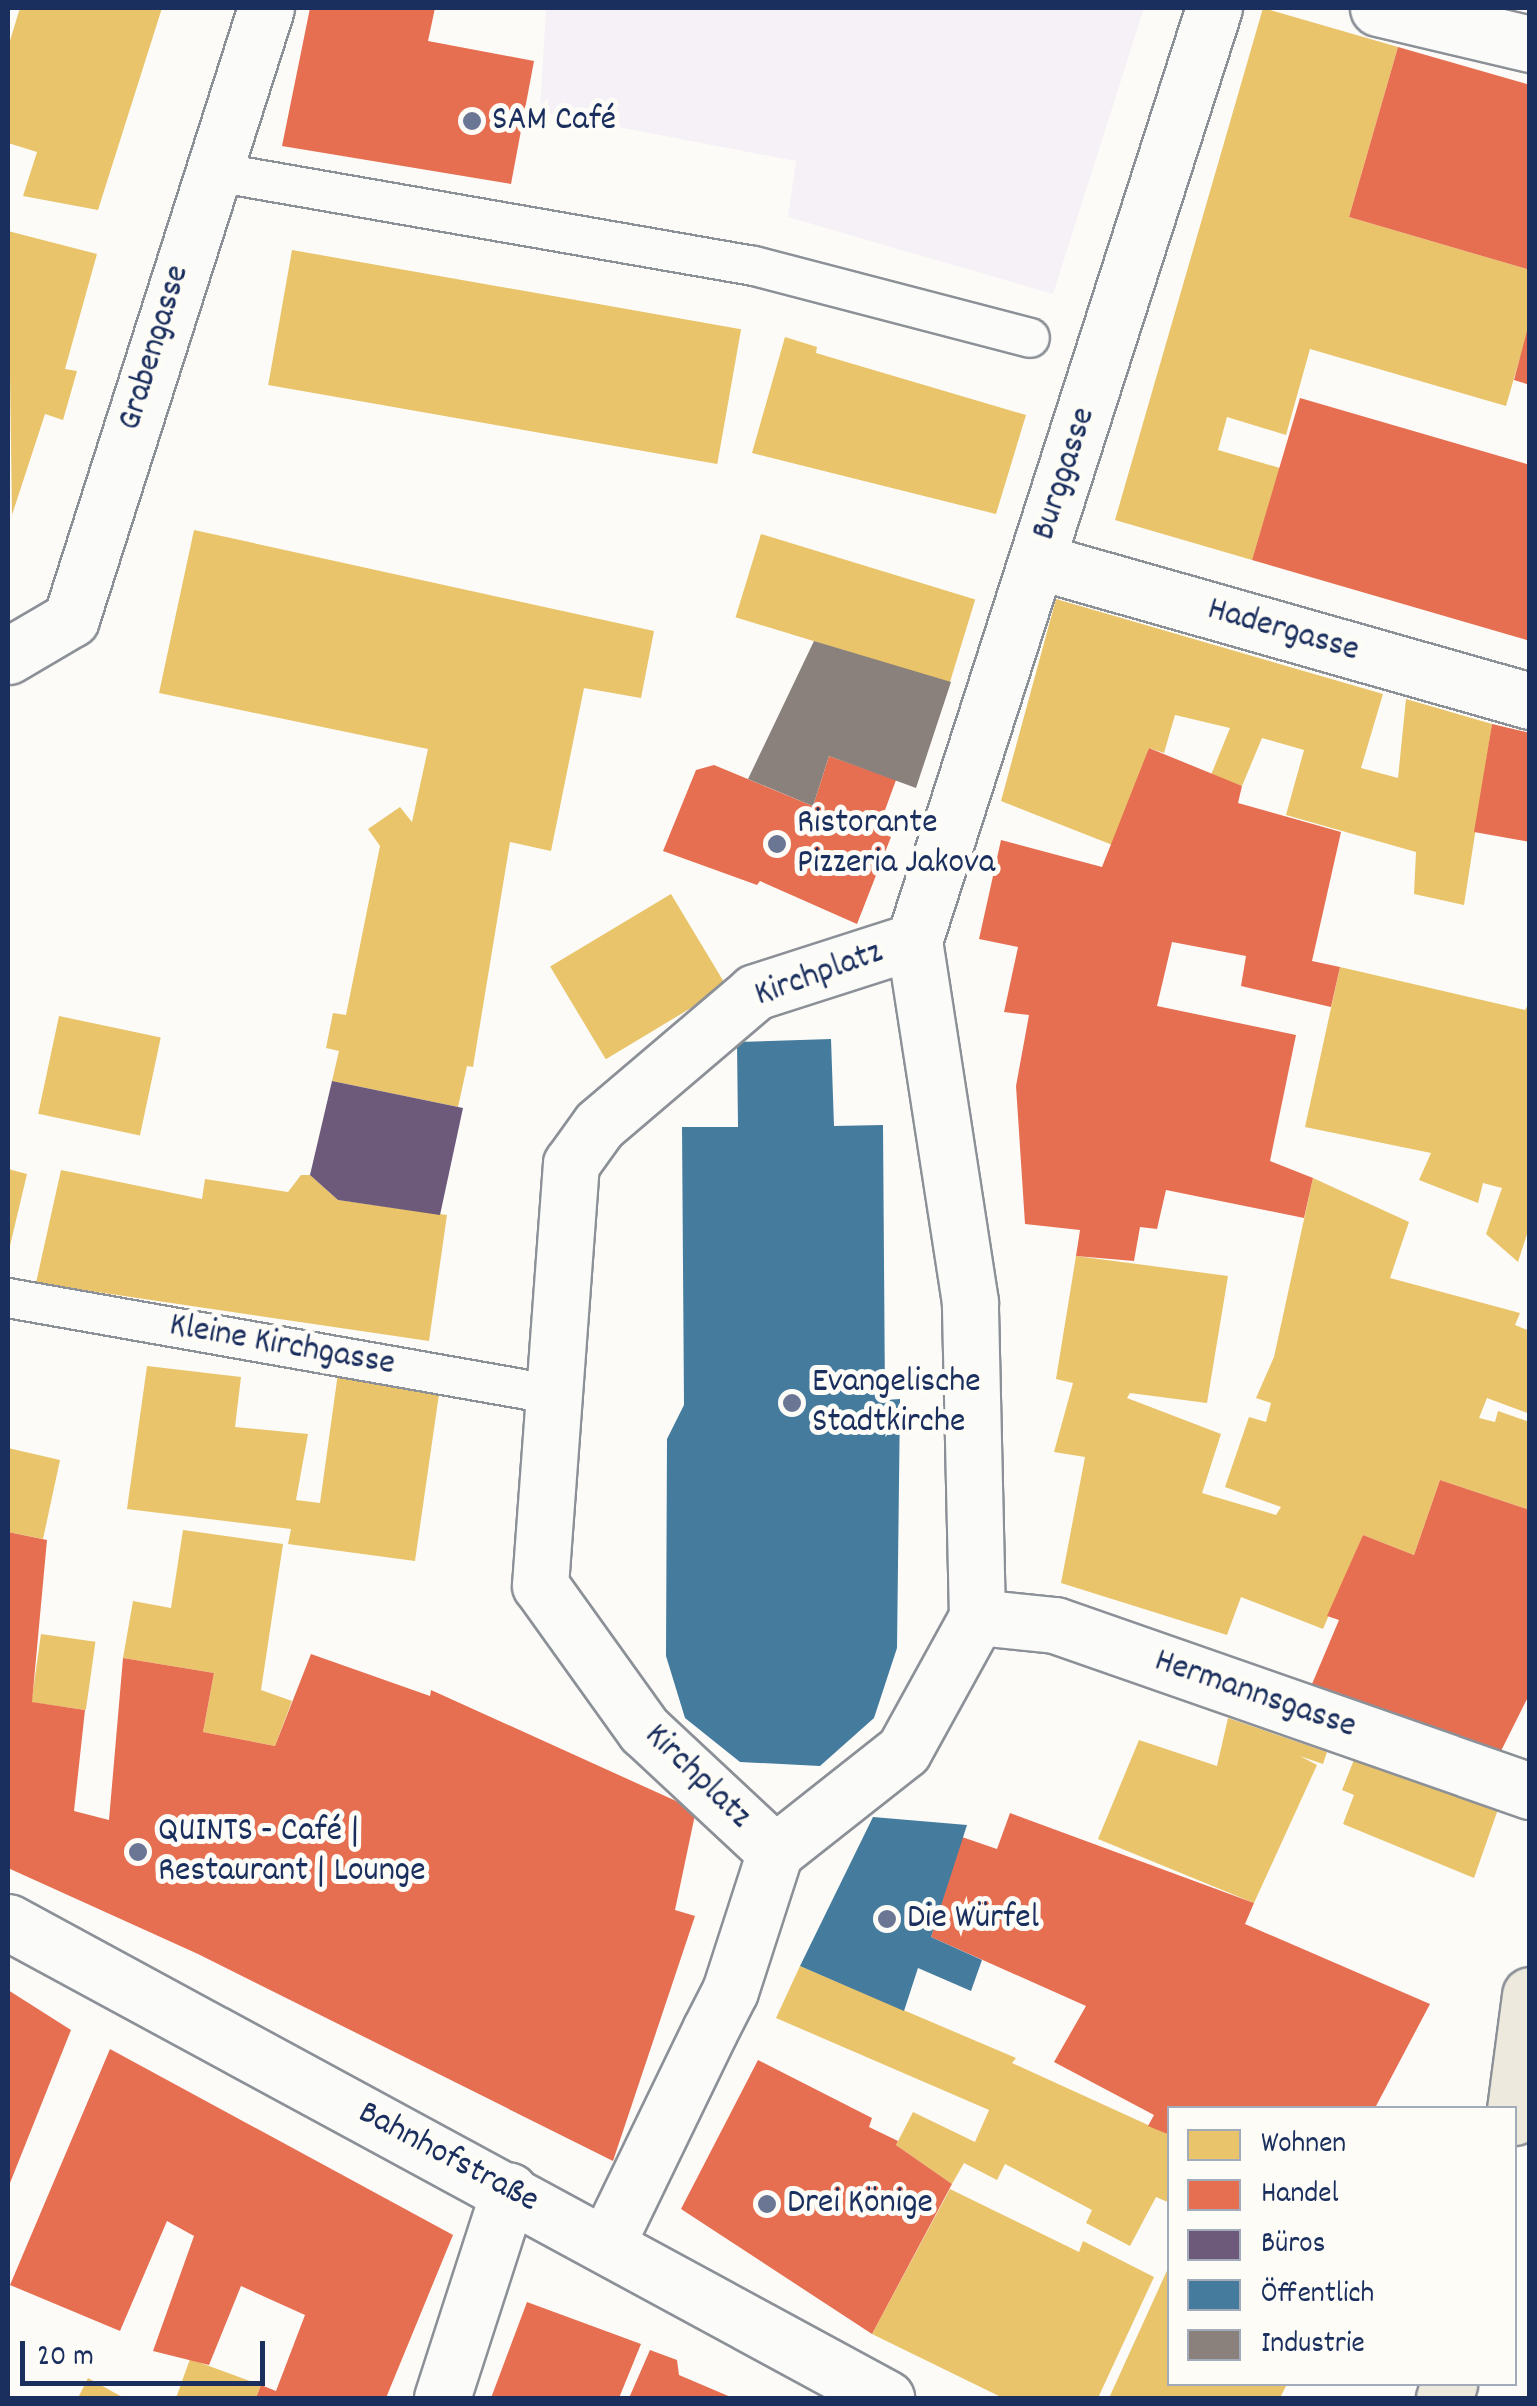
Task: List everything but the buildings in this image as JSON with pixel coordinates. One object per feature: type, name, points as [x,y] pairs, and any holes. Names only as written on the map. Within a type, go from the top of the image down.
[{"type":"main road","points":[[1515,2106],[1530,1995]]},
{"type":"street","name":"Grabengasse","points":[[8,656],[72,619],[210,171],[266,8]]},
{"type":"street","name":"Burggasse","points":[[914,940],[1214,8]]},
{"type":"street","points":[[1378,8],[1530,44]]},
{"type":"street","name":"Hadergasse","points":[[1037,561],[1530,701]]},
{"type":"street","name":"Kirchplatz","points":[[607,2242],[730,1991],[775,1852],[904,1750],[977,1617],[970,1302],[914,940],[755,992],[598,1125],[571,1164],[540,1586],[644,1730],[775,1852]]},
{"type":"street","name":"Hermannsgasse","points":[[977,1617],[1056,1625],[1530,1791]]},
{"type":"street","name":"Bahnhofstraße","points":[[8,1922],[607,2242],[886,2398]]},
{"type":"street","points":[[442,2398],[509,2191]]},
{"type":"lane","points":[[210,171],[754,266],[1030,338]]},
{"type":"lane","name":"Kleine Kirchgasse","points":[[8,1298],[556,1395]]},
{"type":"shaded area","points":[[546,8],[1144,8],[1053,294],[788,217],[796,161],[540,112]]},
{"type":"place","name":"SAM Café","points":[[472,121]]},
{"type":"place","name":"Ristorante Pizzeria Jakova","points":[[777,844]]},
{"type":"place","name":"Evangelische Stadtkirche","points":[[792,1403]]},
{"type":"place","name":"QUINTS - Café | Restaurant | Lounge","points":[[138,1852]]},
{"type":"place","name":"Die Würfel","points":[[887,1919]]},
{"type":"place","name":"Drei Könige","points":[[767,2204]]}]
